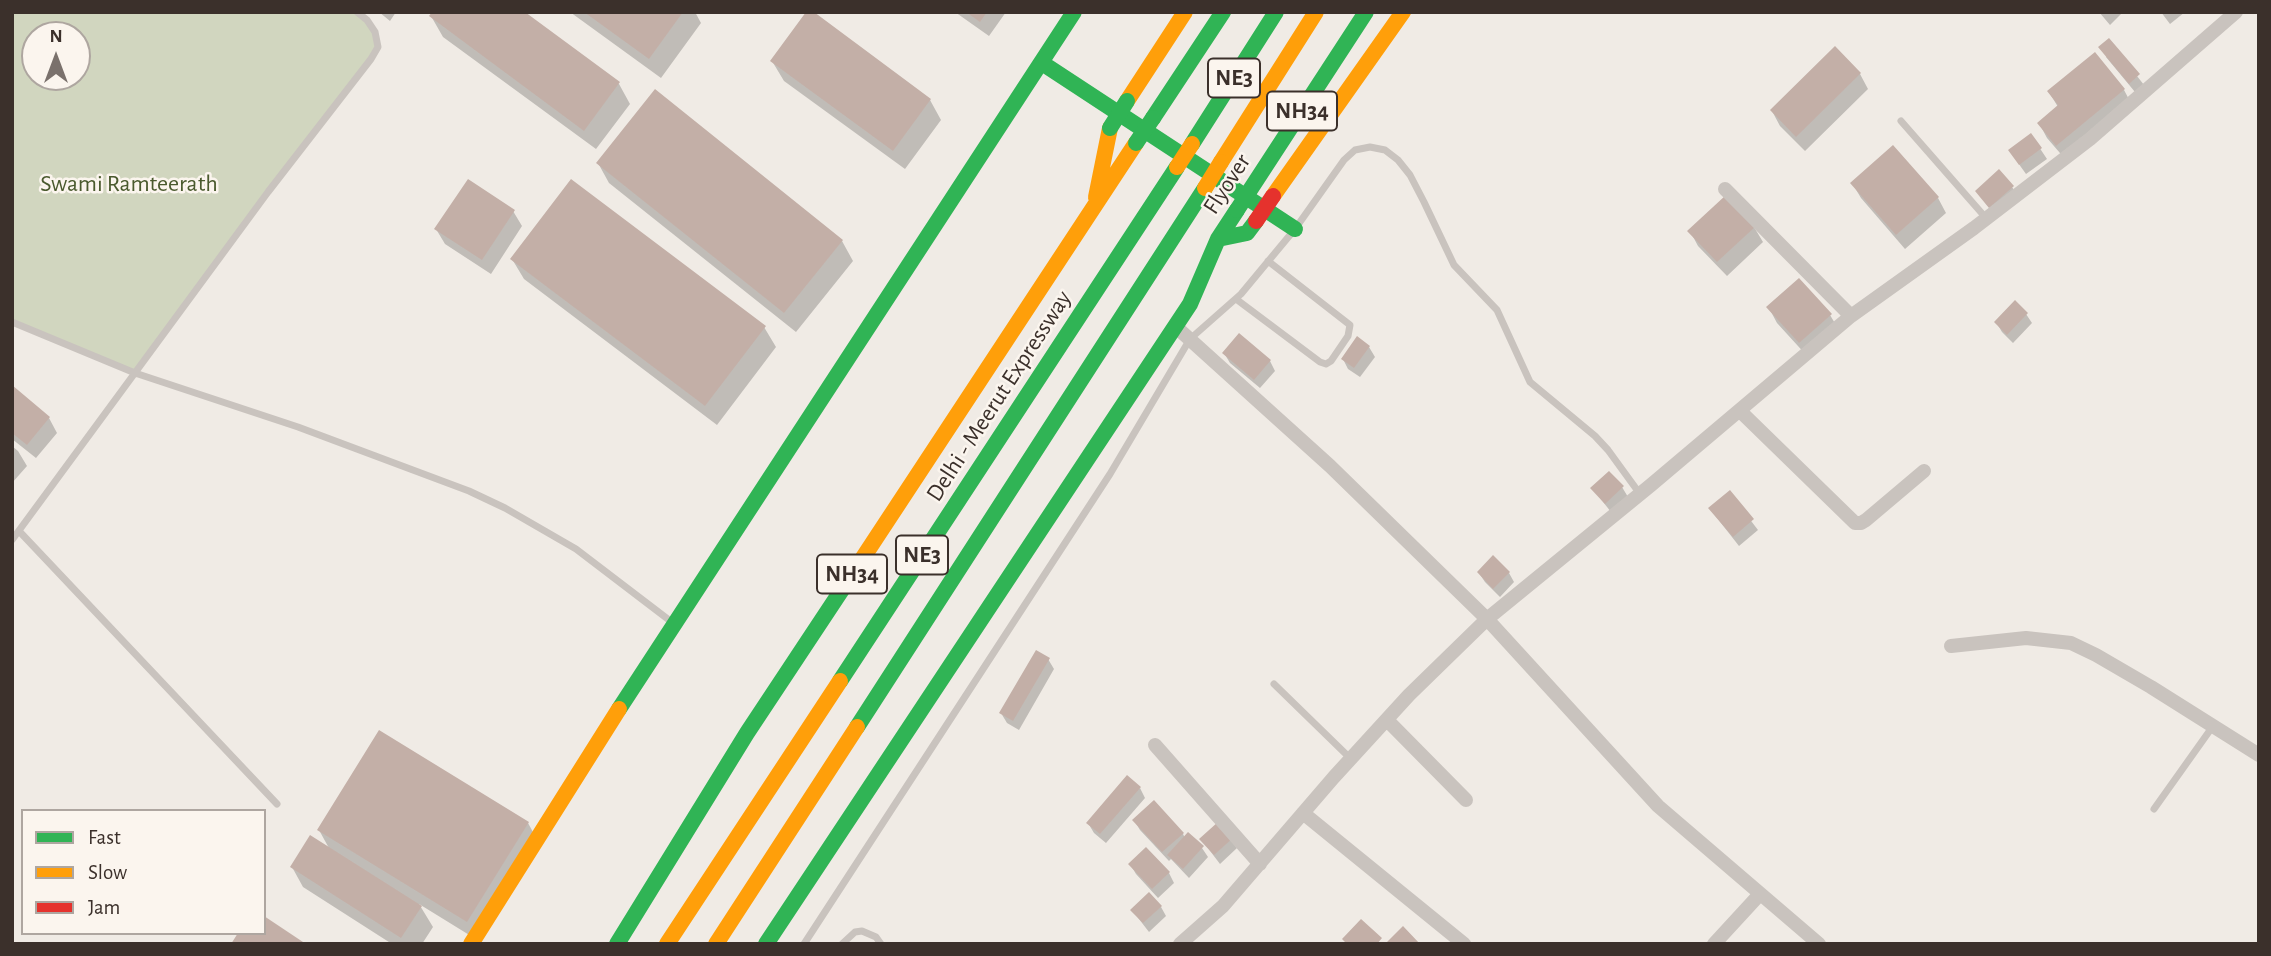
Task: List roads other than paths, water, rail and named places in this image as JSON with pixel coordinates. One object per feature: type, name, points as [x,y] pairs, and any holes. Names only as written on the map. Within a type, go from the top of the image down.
[{"type":"main road","points":[[471,944],[674,623],[1074,12]]},
{"type":"main road","points":[[1094,208],[1110,128],[1185,12]]},
{"type":"main road","name":"NH34","points":[[617,944],[747,733],[1223,12]]},
{"type":"main road","name":"Delhi - Meerut Expressway","points":[[667,944],[1276,12]]},
{"type":"main road","name":"NE3","points":[[716,944],[1316,12]]},
{"type":"main road","name":"Flyover","points":[[1219,239],[1366,12]]},
{"type":"main road","points":[[1219,239],[1247,233],[1403,12]]},
{"type":"main road","points":[[1042,63],[1296,229]]},
{"type":"main road","name":"NH34","points":[[766,944],[1190,304],[1219,239]]},
{"type":"street","points":[[1185,943],[1223,906],[1409,695],[1487,619],[1851,316],[2090,139],[2236,12]]},
{"type":"street","points":[[1725,189],[1851,316]]},
{"type":"street","points":[[1175,326],[1330,466],[1487,619],[1658,806],[1819,944]]},
{"type":"street","points":[[1740,411],[1855,523],[1866,520],[1924,471]]},
{"type":"street","points":[[1951,646],[2026,639],[2071,643],[2096,655],[2259,755]]},
{"type":"street","points":[[1387,720],[1466,800]]},
{"type":"street","points":[[1155,745],[1260,864]]},
{"type":"street","points":[[1304,813],[1464,944]]},
{"type":"street","points":[[1714,944],[1760,894]]},
{"type":"lane","points":[[12,540],[268,192],[371,59],[378,47],[376,32],[357,12]]},
{"type":"lane","points":[[1901,121],[1986,218]]},
{"type":"lane","points":[[804,944],[1102,485],[1190,339],[1236,299],[1296,229],[1344,160],[1355,150],[1377,148],[1385,150],[1398,160],[1410,175],[1454,265],[1497,310],[1530,382],[1595,436],[1640,494]]},
{"type":"lane","points":[[1236,299],[1320,362],[1326,364],[1331,361],[1348,336],[1350,325],[1268,261]]},
{"type":"lane","points":[[12,322],[135,373],[298,427],[481,497],[576,549],[674,623]]},
{"type":"lane","points":[[19,531],[277,804]]},
{"type":"lane","points":[[1274,684],[1351,759]]},
{"type":"lane","points":[[2154,809],[2213,726]]},
{"type":"lane","points":[[842,944],[855,932],[862,931],[876,937],[881,944]]},
{"type":"park label","name":"Swami Ramteerath","points":[[129,184]]}]
